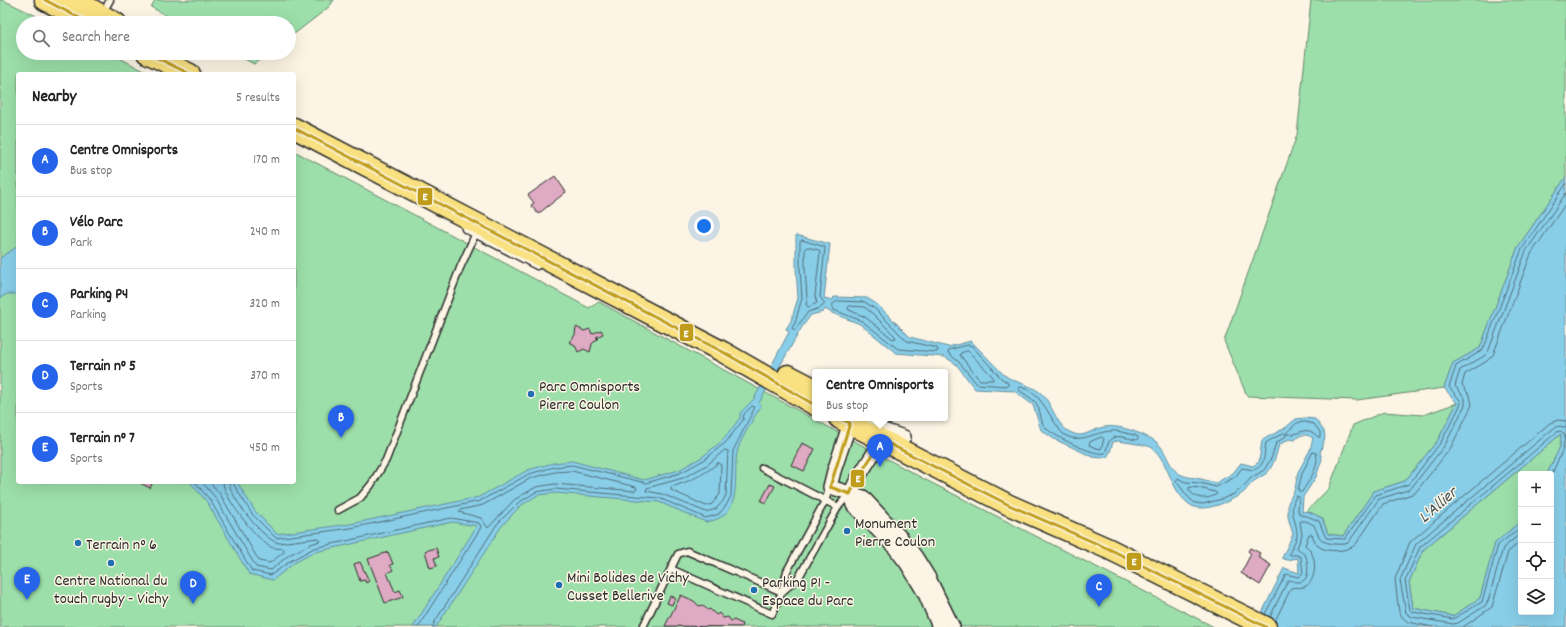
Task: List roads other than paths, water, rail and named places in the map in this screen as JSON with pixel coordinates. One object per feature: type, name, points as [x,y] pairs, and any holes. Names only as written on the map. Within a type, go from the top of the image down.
[{"type":"main road","points":[[45,0],[101,16]]},
{"type":"main road","points":[[75,0],[101,16]]},
{"type":"main road","points":[[161,60],[186,72]]},
{"type":"main road","points":[[181,60],[202,72]]},
{"type":"main road","points":[[296,121],[812,387]]},
{"type":"main road","points":[[296,129],[463,216],[565,272],[723,352],[812,403]]},
{"type":"main road","points":[[864,424],[904,437],[1109,549],[1262,625]]},
{"type":"main road","points":[[864,424],[1009,505],[1109,549]]},
{"type":"street","points":[[864,424],[834,471],[830,487],[863,497],[912,551],[929,578],[953,627]]},
{"type":"street","points":[[864,424],[856,481],[850,494],[853,505],[894,547],[906,564],[922,589],[939,627]]},
{"type":"lane","points":[[463,216],[465,229],[544,270]]},
{"type":"lane","points":[[338,510],[360,498],[371,485],[386,460],[460,268],[475,235]]},
{"type":"lane","points":[[762,468],[838,507]]},
{"type":"lane","points":[[671,569],[772,614],[782,592],[787,571],[825,501],[830,487]]},
{"type":"lane","points":[[782,592],[799,577],[838,507],[850,494]]},
{"type":"lane","points":[[643,627],[678,554],[687,550],[782,592]]},
{"type":"water","name":"L'Allier","points":[[1566,177],[1566,627],[1255,627],[1284,568],[1299,573],[1298,558],[1287,560],[1282,558],[1293,534],[1288,517],[1288,503],[1295,489],[1298,472],[1310,450],[1313,438],[1306,435],[1301,435],[1295,440],[1289,439],[1279,445],[1271,467],[1267,473],[1253,482],[1244,492],[1219,505],[1198,508],[1192,506],[1184,500],[1174,485],[1162,460],[1151,447],[1118,441],[1113,442],[1107,457],[1093,457],[1054,439],[1041,430],[1033,405],[1014,391],[975,389],[956,364],[945,357],[896,353],[860,324],[825,309],[823,312],[811,315],[802,327],[759,403],[761,406],[738,448],[735,488],[732,504],[728,511],[721,517],[716,520],[706,522],[659,502],[555,493],[538,495],[520,506],[501,527],[436,627],[413,627],[477,526],[452,522],[315,552],[294,563],[273,580],[249,574],[207,502],[192,484],[238,484],[255,511],[277,534],[350,524],[479,497],[528,470],[553,463],[572,461],[644,480],[679,470],[702,457],[723,440],[740,418],[740,413],[754,399],[789,332],[786,329],[791,321],[798,298],[796,235],[830,244],[824,298],[833,300],[834,297],[867,298],[878,305],[910,337],[948,347],[971,341],[1004,375],[1040,392],[1066,430],[1082,435],[1100,428],[1120,427],[1140,434],[1157,442],[1174,470],[1184,476],[1216,483],[1233,473],[1241,463],[1253,466],[1259,462],[1262,440],[1285,428],[1296,419],[1315,419],[1324,431],[1325,437],[1320,453],[1322,459],[1316,477],[1303,497],[1302,512],[1307,511],[1322,518],[1328,534],[1343,536],[1374,491],[1405,481],[1438,440],[1457,403],[1444,388],[1453,363],[1480,348],[1518,247]],"holes":[[[1561,434],[1560,447],[1548,471],[1554,471],[1554,615],[1518,615],[1518,524],[1495,543],[1480,598],[1453,616],[1413,608],[1409,582],[1423,550]]]},
{"type":"water","points":[[16,247],[16,294],[7,294],[0,298],[0,258]]},
{"type":"place","name":"Parc Omnisports Pierre Coulon","points":[[531,394]]},
{"type":"place","name":"Vélo Parc","points":[[341,438]]},
{"type":"place","name":"Centre Omnisports","points":[[880,467]]},
{"type":"place","name":"Monument Pierre Coulon","points":[[847,531]]},
{"type":"place","name":"Terrain n° 6","points":[[78,543]]},
{"type":"place","name":"Centre National du touch rugby - Vichy","points":[[111,563]]},
{"type":"place","name":"Mini Bolides de Vichy Cusset Bellerive","points":[[559,585]]},
{"type":"place","name":"Parking P1 - Espace du Parc","points":[[754,590]]},
{"type":"place","name":"Terrain n° 7","points":[[27,600]]},
{"type":"place","name":"Terrain n° 5","points":[[193,604]]},
{"type":"place","name":"Parking P4","points":[[1099,607]]}]
